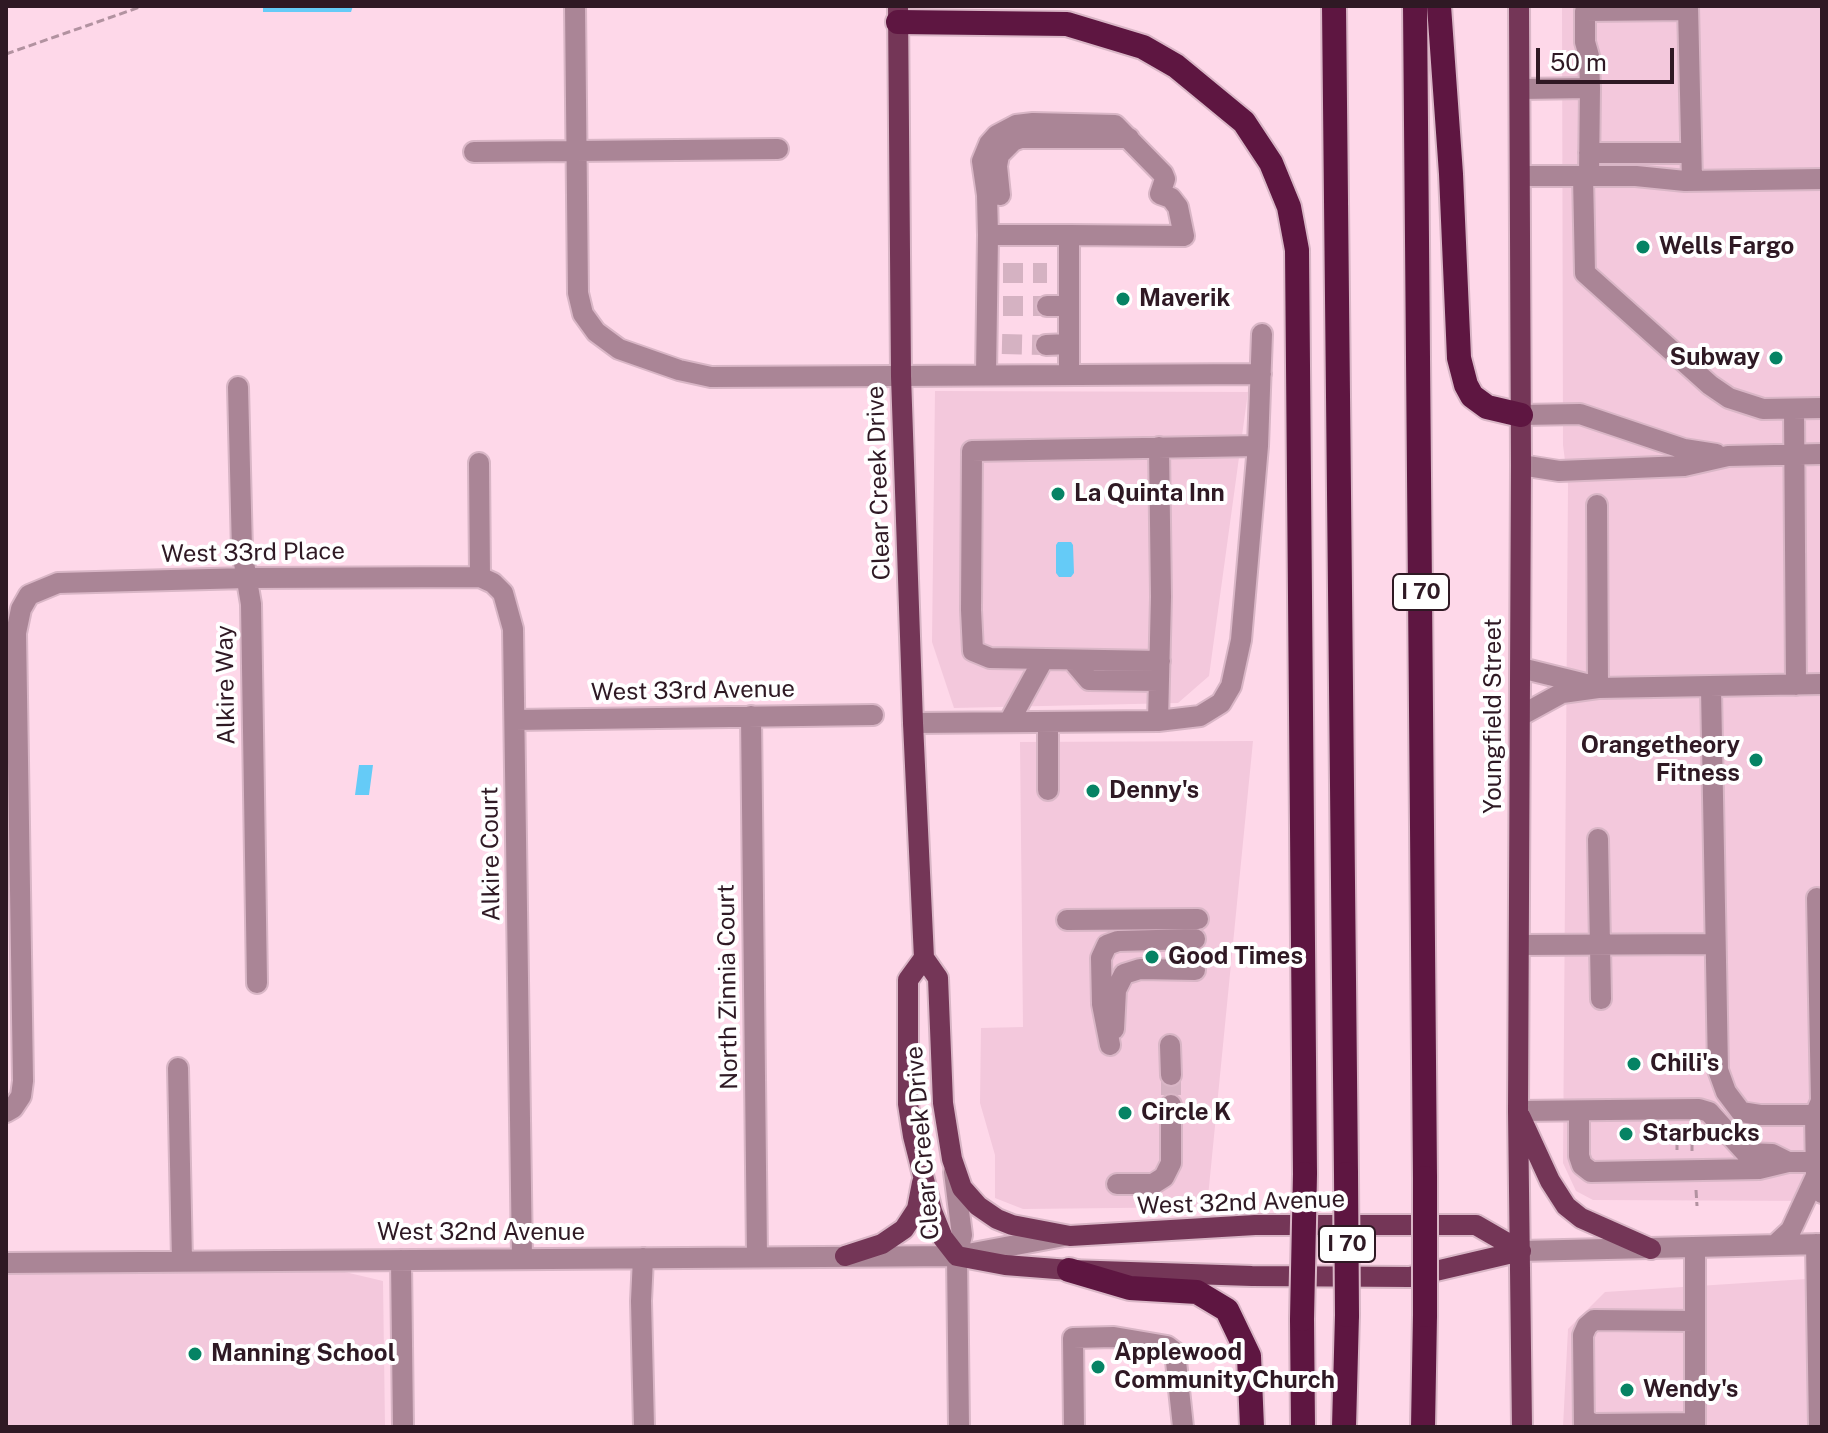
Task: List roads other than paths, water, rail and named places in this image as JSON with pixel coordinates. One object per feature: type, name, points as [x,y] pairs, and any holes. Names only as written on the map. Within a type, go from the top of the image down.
[{"type":"highway","name":"I 70","points":[[1334,6],[1347,1315],[1344,1427]]},
{"type":"highway","name":"I 70","points":[[1415,6],[1425,1178],[1423,1427]]},
{"type":"highway","points":[[1439,6],[1452,187],[1459,358],[1472,396],[1487,407],[1521,415]]},
{"type":"highway","points":[[898,14],[1067,24],[1143,47],[1176,66],[1244,122],[1271,163],[1289,207],[1297,250],[1298,295],[1305,1174],[1303,1427]]},
{"type":"highway","points":[[1069,1270],[1130,1288],[1197,1292],[1227,1310],[1249,1356],[1252,1427]]},
{"type":"main road","name":"Youngfield Street","points":[[1519,6],[1521,668],[1518,1111],[1522,1427]]},
{"type":"main road","name":"Clear Creek Drive","points":[[898,14],[901,376],[924,958],[938,978],[942,1095],[952,1159]]},
{"type":"main road","name":"Clear Creek Drive","points":[[924,958],[908,980],[906,1053],[910,1120],[936,1224],[957,1256]]},
{"type":"main road","points":[[1518,1111],[1550,1181],[1566,1206],[1581,1218],[1651,1249]]},
{"type":"main road","points":[[952,1159],[962,1188],[985,1212],[1012,1225],[1070,1236]]},
{"type":"main road","points":[[845,1256],[882,1244],[904,1229],[917,1209],[923,1175]]},
{"type":"main road","name":"West 32nd Avenue","points":[[1070,1236],[1255,1225],[1476,1225],[1521,1251]]},
{"type":"main road","name":"West 32nd Avenue","points":[[957,1256],[1005,1265],[1069,1270],[1410,1277],[1521,1251]]},
{"type":"street","points":[[575,6],[578,293],[583,314],[596,332],[619,349],[679,370],[711,377],[1261,374]]},
{"type":"street","points":[[1692,181],[1688,8],[1585,11],[1590,88],[1585,273],[1720,392],[1751,407],[1822,408]]},
{"type":"street","points":[[1520,89],[1590,88]]},
{"type":"street","points":[[986,375],[994,344],[995,272],[988,235],[994,195],[982,161],[997,135],[1016,125],[1115,125],[1163,174],[1165,179],[1160,194],[1171,198],[1178,207],[1184,236],[988,235]]},
{"type":"street","points":[[474,152],[778,149]]},
{"type":"street","points":[[1589,153],[1691,153]]},
{"type":"street","points":[[1520,176],[1692,181],[1822,179]]},
{"type":"street","points":[[1069,235],[1069,375]]},
{"type":"street","points":[[1047,273],[1069,273]]},
{"type":"street","points":[[1047,306],[1069,306]]},
{"type":"street","points":[[913,723],[1158,721],[1200,716],[1221,703],[1231,686],[1241,640],[1258,446],[1262,334]]},
{"type":"street","points":[[1046,345],[1069,344]]},
{"type":"street","name":"Alkire Way","points":[[238,387],[242,551],[251,604],[257,983]]},
{"type":"street","points":[[1794,409],[1796,685]]},
{"type":"street","points":[[1521,415],[1580,414],[1684,449],[1728,456],[1822,454]]},
{"type":"street","points":[[1160,671],[1072,660],[990,658],[973,651],[972,451],[1258,446]]},
{"type":"street","points":[[1158,721],[1159,447]]},
{"type":"street","points":[[1521,465],[1559,471],[1684,466],[1728,456]]},
{"type":"street","points":[[479,463],[480,577]]},
{"type":"street","points":[[1597,505],[1598,688]]},
{"type":"street","name":"West 33rd Place","points":[[6,1112],[21,1096],[23,1081],[16,633],[21,609],[29,595],[58,583],[480,577]]},
{"type":"street","name":"Alkire Court","points":[[480,577],[493,583],[503,593],[513,629],[522,1259]]},
{"type":"street","points":[[1009,722],[1043,660]]},
{"type":"street","points":[[1521,668],[1598,688]]},
{"type":"street","points":[[1520,716],[1562,693],[1598,688],[1822,684]]},
{"type":"street","points":[[1711,688],[1718,1070],[1726,1092],[1741,1112],[1819,1115]]},
{"type":"street","name":"West 33rd Avenue","points":[[515,720],[873,715]]},
{"type":"street","name":"North Zinnia Court","points":[[751,716],[757,1257]]},
{"type":"street","points":[[1048,722],[1048,790]]},
{"type":"street","points":[[1598,839],[1601,999]]},
{"type":"street","points":[[1775,1245],[1791,1230],[1818,1177],[1821,1101],[1817,898]]},
{"type":"street","points":[[1067,920],[1196,929],[1107,945],[1101,958],[1102,1004],[1110,1045],[1116,1021],[1116,990],[1124,974],[1140,969],[1195,970]]},
{"type":"street","points":[[1519,945],[1715,944]]},
{"type":"street","points":[[1170,1045],[1171,1075]]},
{"type":"street","points":[[178,1068],[182,1261]]},
{"type":"street","points":[[1117,1184],[1153,1184],[1164,1177],[1171,1163],[1171,1105]]},
{"type":"street","points":[[1518,1111],[1699,1109],[1709,1112],[1746,1153],[1772,1154],[1818,1177]]},
{"type":"street","points":[[1579,1111],[1579,1156],[1582,1165],[1591,1172],[1759,1169],[1788,1162]]},
{"type":"street","name":"Clear Creek Drive","points":[[952,1159],[962,1235],[957,1256]]},
{"type":"street","name":"West 32nd Avenue","points":[[6,1263],[957,1256],[1070,1236]]},
{"type":"street","points":[[1819,1244],[1816,1375],[1819,1427]]},
{"type":"street","name":"West 32nd Avenue","points":[[1521,1251],[1819,1244]]},
{"type":"street","points":[[1695,1248],[1695,1321],[1695,1425],[1594,1424],[1584,1421],[1583,1335],[1587,1326],[1594,1320],[1695,1321]]},
{"type":"street","points":[[957,1256],[959,1427]]},
{"type":"street","points":[[643,1258],[644,1427]]},
{"type":"street","points":[[401,1260],[403,1427]]},
{"type":"street","points":[[1074,1427],[1073,1338],[1100,1337],[1167,1346],[1175,1352],[1183,1427]]},
{"type":"water","points":[[263,6],[353,6],[351,12],[263,12]]},
{"type":"water","points":[[1058,542],[1071,542],[1073,545],[1074,573],[1071,577],[1059,577],[1056,573]]},
{"type":"water","points":[[359,765],[373,765],[369,795],[355,795]]},
{"type":"tunnel","points":[[1003,273],[1047,273]]},
{"type":"tunnel","points":[[1003,306],[1047,306]]},
{"type":"tunnel","points":[[1002,344],[1046,345]]},
{"type":"tunnel","points":[[1171,1075],[1171,1105]]},
{"type":"place","name":"Wells Fargo","points":[[1643,247]]},
{"type":"place","name":"Maverik","points":[[1123,299]]},
{"type":"place","name":"Subway","points":[[1776,358]]},
{"type":"place","name":"La Quinta Inn","points":[[1058,494]]},
{"type":"place","name":"Orangetheory Fitness","points":[[1756,760]]},
{"type":"place","name":"Denny's","points":[[1093,791]]},
{"type":"place","name":"Good Times","points":[[1152,957]]},
{"type":"place","name":"Chili's","points":[[1634,1064]]},
{"type":"place","name":"Circle K","points":[[1125,1113]]},
{"type":"place","name":"Starbucks","points":[[1626,1134]]},
{"type":"place","name":"Manning School","points":[[195,1354]]},
{"type":"place","name":"Applewood Community Church","points":[[1098,1367]]},
{"type":"place","name":"Wendy's","points":[[1627,1390]]}]
